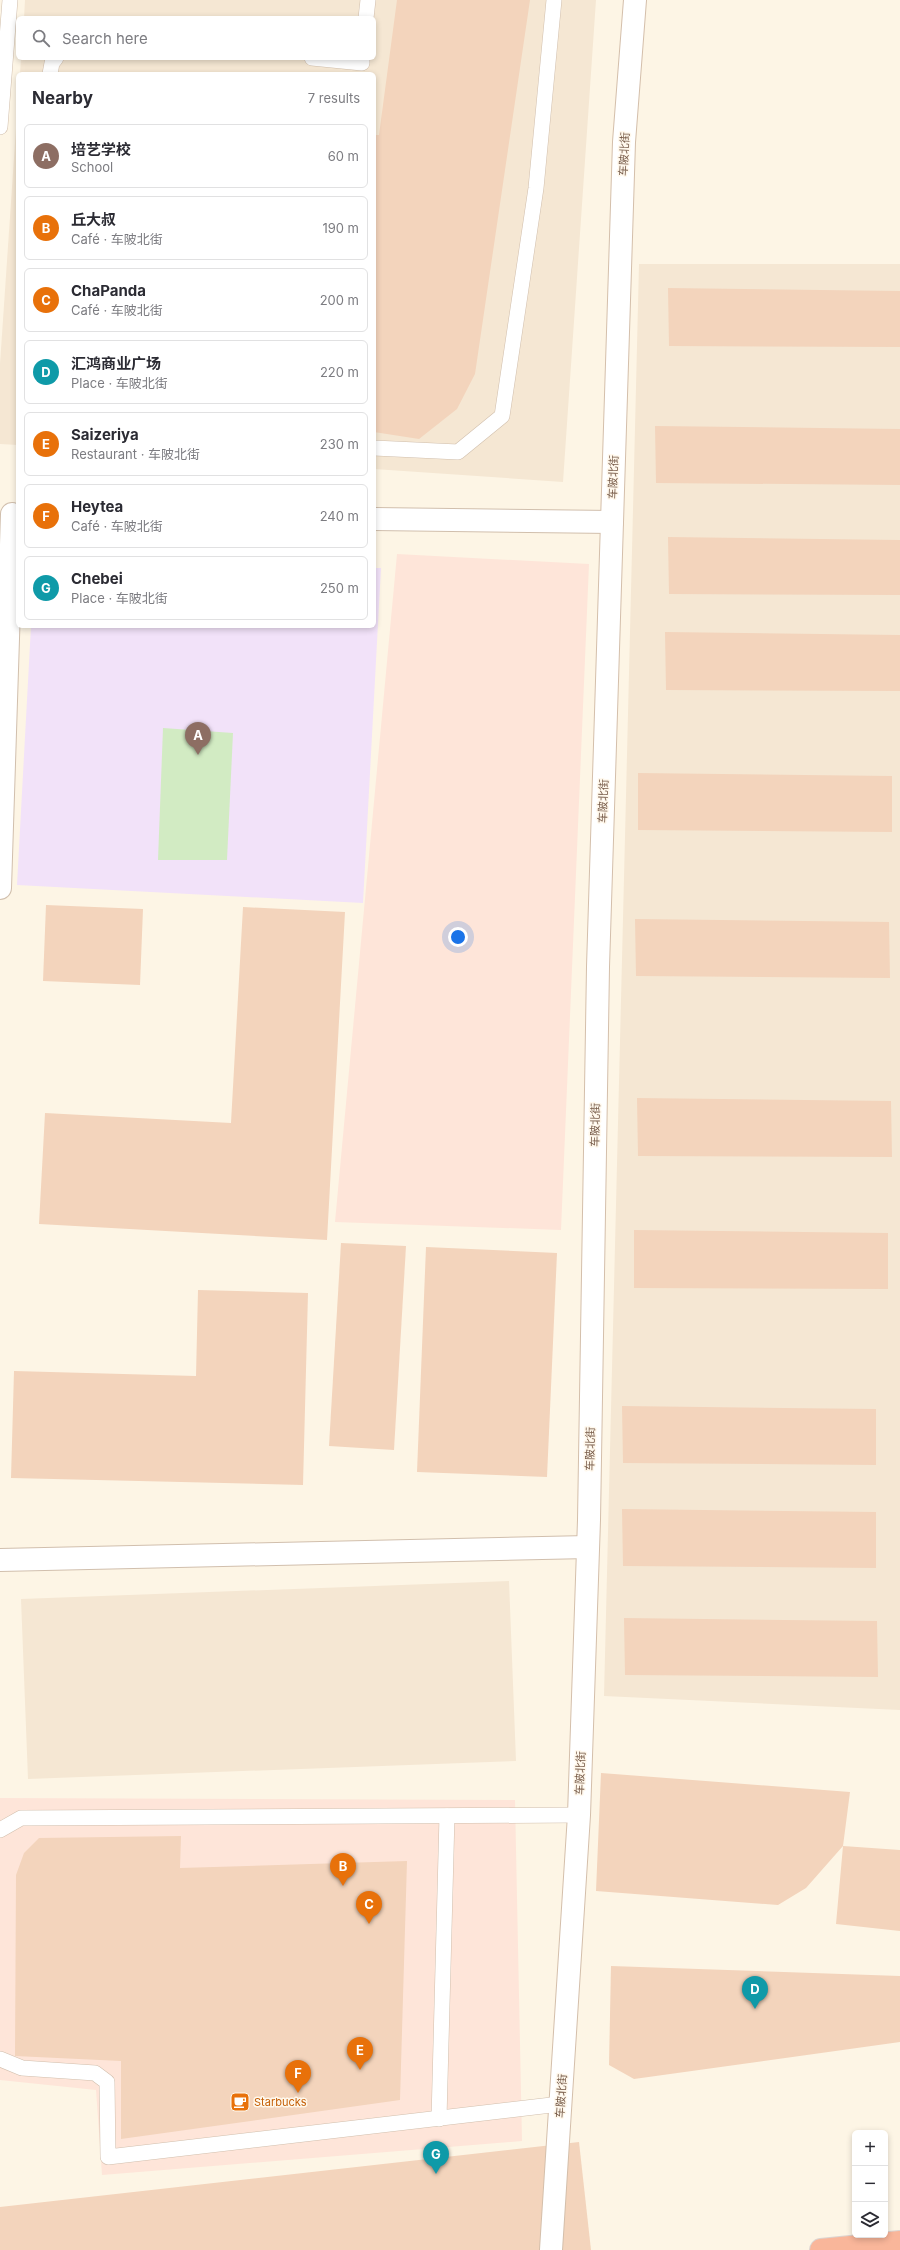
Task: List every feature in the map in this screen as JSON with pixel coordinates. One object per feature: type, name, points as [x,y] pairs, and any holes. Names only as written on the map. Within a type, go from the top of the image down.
[{"type":"highway","points":[[821,2250],[900,2242]]},
{"type":"street","name":"车陂北街","points":[[551,2250],[579,1815],[588,1547],[598,975],[624,142],[635,0]]},
{"type":"street","points":[[0,888],[10,514]]},
{"type":"street","points":[[376,519],[612,522]]},
{"type":"street","points":[[0,1560],[588,1547]]},
{"type":"lane","points":[[0,122],[10,0]]},
{"type":"lane","points":[[366,16],[368,0]]},
{"type":"lane","points":[[376,448],[458,452],[502,416],[536,188],[554,0]]},
{"type":"lane","points":[[50,72],[52,63],[54,60]]},
{"type":"lane","points":[[332,60],[362,63],[362,60]]},
{"type":"lane","points":[[0,1830],[21,1818],[579,1815]]},
{"type":"lane","points":[[439,2118],[447,1816]]},
{"type":"lane","points":[[0,2059],[22,2068],[95,2073],[106,2082],[108,2157],[560,2104]]},
{"type":"shaded area","points":[[25,0],[596,0],[563,482],[376,469],[376,72],[20,72],[21,60],[376,60],[376,16],[24,16]]},
{"type":"shaded area","points":[[16,128],[16,445],[0,444],[0,364]]},
{"type":"shaded area","points":[[639,264],[900,264],[900,1710],[604,1696]]},
{"type":"shaded area","points":[[397,554],[589,564],[561,1230],[335,1222]]},
{"type":"shaded area","points":[[376,568],[381,568],[363,903],[17,885],[31,628],[376,628]]},
{"type":"shaded area","points":[[509,1581],[516,1761],[28,1779],[21,1599]]},
{"type":"shaded area","points":[[0,1798],[515,1800],[522,2141],[102,2175],[96,2090],[0,2080]]},
{"type":"green space","points":[[163,728],[233,733],[227,860],[158,860]]},
{"type":"building","points":[[397,0],[530,0],[475,374],[457,409],[419,439],[376,432],[376,135],[379,135]]},
{"type":"building","points":[[668,288],[900,291],[900,347],[669,346]]},
{"type":"building","points":[[655,426],[900,429],[900,485],[656,483]]},
{"type":"building","points":[[668,537],[900,540],[900,595],[669,594]]},
{"type":"building","points":[[665,632],[900,635],[900,691],[666,690]]},
{"type":"building","points":[[638,773],[892,776],[892,832],[638,830]]},
{"type":"building","points":[[46,905],[143,909],[140,985],[43,981]]},
{"type":"building","points":[[243,907],[345,912],[327,1240],[39,1224],[45,1113],[231,1123]]},
{"type":"building","points":[[635,919],[889,922],[890,978],[636,976]]},
{"type":"building","points":[[637,1098],[891,1101],[892,1157],[638,1156]]},
{"type":"building","points":[[634,1230],[888,1233],[888,1289],[634,1288]]},
{"type":"building","points":[[341,1243],[406,1246],[394,1450],[329,1446]]},
{"type":"building","points":[[426,1247],[557,1253],[547,1477],[417,1472]]},
{"type":"building","points":[[198,1290],[308,1293],[303,1485],[11,1478],[14,1371],[196,1376]]},
{"type":"building","points":[[622,1406],[876,1409],[876,1465],[623,1463]]},
{"type":"building","points":[[622,1509],[876,1512],[876,1568],[623,1566]]},
{"type":"building","points":[[624,1618],[877,1621],[878,1677],[625,1675]]},
{"type":"building","points":[[601,1773],[850,1792],[843,1846],[806,1888],[778,1905],[596,1891]]},
{"type":"building","points":[[181,1836],[180,1868],[407,1861],[400,2100],[121,2139],[121,2061],[15,2056],[16,1875],[24,1853],[39,1838]]},
{"type":"building","points":[[843,1846],[900,1850],[900,1931],[836,1924]]},
{"type":"building","points":[[611,1966],[900,1976],[900,2042],[634,2079],[609,2065]]},
{"type":"building","points":[[579,2142],[591,2250],[0,2250],[0,2207]]},
{"type":"place","name":"培艺学校","points":[[198,755]]},
{"type":"place","name":"丘大叔","points":[[343,1886]]},
{"type":"place","name":"ChaPanda","points":[[369,1924]]},
{"type":"place","name":"汇鸿商业广场","points":[[755,2009]]},
{"type":"place","name":"Saizeriya","points":[[360,2070]]},
{"type":"place","name":"Heytea","points":[[298,2093]]},
{"type":"place","name":"Starbucks","points":[[240,2102]]},
{"type":"place","name":"Chebei","points":[[436,2174]]}]
